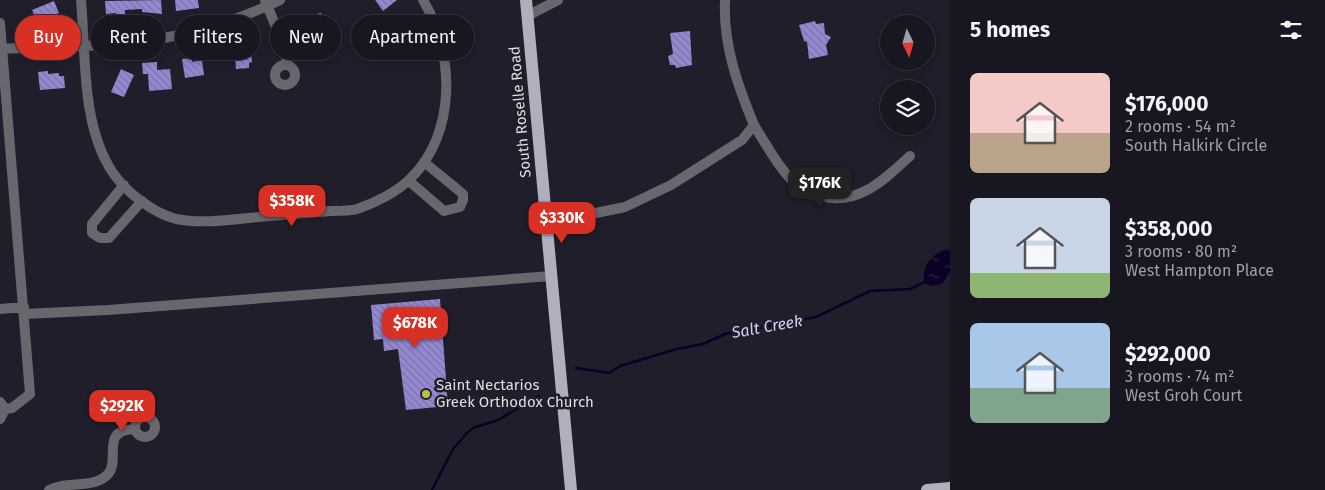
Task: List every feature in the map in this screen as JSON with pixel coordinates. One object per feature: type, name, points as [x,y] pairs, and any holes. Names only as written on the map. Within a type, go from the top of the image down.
[{"type":"main road","name":"South Roselle Road","points":[[526,0],[571,490]]},
{"type":"main road","points":[[928,490],[950,488]]},
{"type":"street","points":[[81,0],[90,122],[101,153],[114,174],[142,201],[176,219],[207,220],[356,209],[393,192],[409,181],[430,152],[443,121],[446,89],[443,53],[433,16],[423,0]]},
{"type":"street","points":[[1,49],[85,45],[163,38],[218,26],[266,3],[280,0]]},
{"type":"street","points":[[527,16],[558,0]]},
{"type":"street","points":[[725,0],[724,24],[727,42],[740,90],[754,125],[780,166],[806,193],[836,200],[861,194],[890,176],[910,156]]},
{"type":"street","points":[[266,3],[287,54],[286,65]]},
{"type":"street","points":[[0,23],[25,310],[30,394],[12,408],[2,410]]},
{"type":"street","points":[[546,223],[625,207],[671,185],[742,140],[754,125]]},
{"type":"street","points":[[409,181],[444,211],[460,207],[463,194],[424,162]]},
{"type":"street","points":[[124,185],[92,224],[92,234],[100,238],[109,238],[142,201]]},
{"type":"street","points":[[0,309],[108,310],[551,276]]},
{"type":"street","points":[[49,490],[102,480],[110,472],[112,447],[116,436],[127,429],[135,429]]},
{"type":"water","points":[[950,248],[950,272],[942,284],[932,286],[924,283],[924,270],[929,260],[938,253]]},
{"type":"building","points":[[161,0],[162,14],[142,12],[142,9],[125,10],[125,15],[116,15],[116,13],[106,14],[105,1]]},
{"type":"building","points":[[175,0],[198,0],[199,8],[176,11]]},
{"type":"building","points":[[375,0],[397,0],[383,11]]},
{"type":"building","points":[[54,1],[59,13],[54,15],[34,15],[32,10]]},
{"type":"building","points":[[815,21],[816,24],[824,23],[825,34],[831,37],[826,45],[828,55],[809,59],[807,42],[804,41],[799,25]]},
{"type":"building","points":[[690,31],[692,65],[676,68],[675,65],[670,65],[668,56],[673,54],[670,33]]},
{"type":"building","points":[[182,60],[192,60],[192,62],[202,60],[204,75],[185,78]]},
{"type":"building","points":[[235,60],[252,60],[252,62],[249,63],[249,68],[236,69]]},
{"type":"building","points":[[157,62],[157,70],[170,69],[172,89],[149,91],[148,74],[143,74],[142,63]]},
{"type":"building","points":[[121,69],[134,75],[124,97],[111,92]]},
{"type":"building","points":[[48,71],[48,74],[59,73],[59,76],[64,76],[65,88],[40,90],[38,72]]},
{"type":"building","points":[[440,299],[448,406],[406,410],[398,349],[384,351],[383,339],[374,340],[371,305]]},
{"type":"waterway","name":"Salt Creek","points":[[576,368],[609,373],[620,366],[677,349],[703,344],[725,334],[816,317],[870,291],[910,289],[927,281]]},
{"type":"waterway","name":"Salt Creek","points":[[432,490],[453,449],[467,433],[473,428],[498,420],[539,396]]},
{"type":"place","name":"Saint Nectarios Greek Orthodox Church","points":[[426,394]]}]
